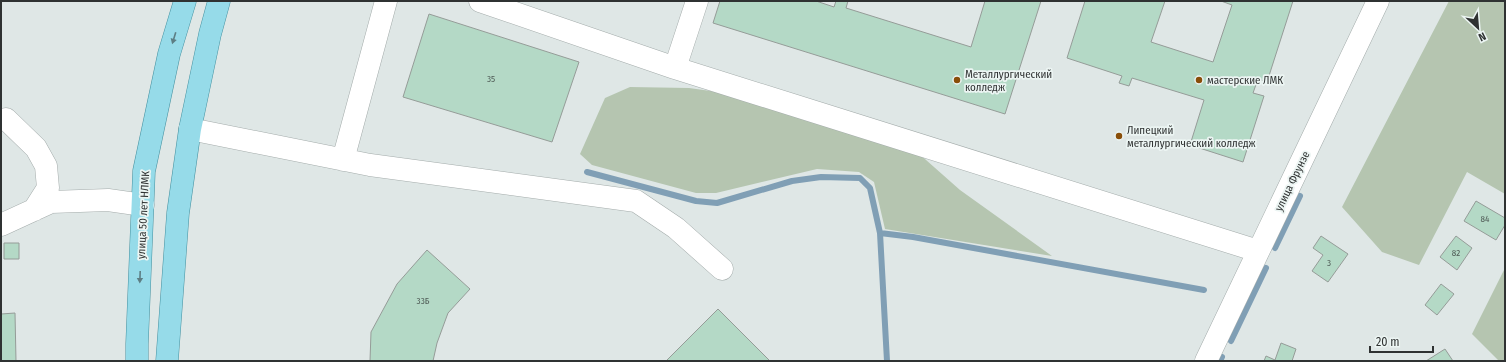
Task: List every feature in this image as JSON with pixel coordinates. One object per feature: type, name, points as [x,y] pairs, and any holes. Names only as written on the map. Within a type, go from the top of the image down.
[{"type":"main road","name":"улица 50 лет НЛМК","points":[[137,361],[144,171],[169,54],[185,1]]},
{"type":"main road","points":[[167,361],[178,213],[190,129],[210,34],[219,1]]},
{"type":"street","points":[[343,160],[386,1]]},
{"type":"street","points":[[480,1],[675,68],[1258,251]]},
{"type":"street","points":[[675,68],[697,1]]},
{"type":"street","name":"улица Фрунзе","points":[[1206,361],[1378,1]]},
{"type":"street","points":[[6,119],[36,148],[46,166],[48,188],[34,210]]},
{"type":"street","points":[[190,129],[378,166],[636,201],[676,228],[722,269]]},
{"type":"street","points":[[1,225],[51,202],[108,200],[143,205]]},
{"type":"green space","points":[[1449,1],[1505,1],[1505,194],[1467,172],[1419,265],[1382,252],[1342,207]]},
{"type":"green space","points":[[630,87],[689,88],[725,93],[917,152],[960,190],[1052,256],[885,229],[874,182],[859,172],[817,169],[716,193],[696,193],[592,165],[580,154],[605,98]]},
{"type":"green space","points":[[1505,268],[1505,361],[1499,361],[1472,334]]},
{"type":"building","name":"Металлургический колледж","points":[[720,1],[816,1],[834,7],[836,1],[848,1],[846,8],[971,47],[985,1],[1041,1],[1005,114],[713,23]]},
{"type":"building","name":"мастерские ЛМК","points":[[1085,1],[1165,1],[1151,42],[1213,62],[1232,5],[1221,1],[1293,1],[1267,82],[1258,79],[1253,93],[1264,96],[1243,162],[1190,145],[1204,100],[1132,78],[1129,86],[1119,83],[1122,76],[1067,58]]},
{"type":"building","points":[[429,14],[579,62],[552,142],[403,97]]},
{"type":"building","points":[[1476,201],[1505,218],[1505,225],[1496,240],[1464,221]]},
{"type":"building","points":[[1321,236],[1348,254],[1328,282],[1312,271],[1323,255],[1313,248]]},
{"type":"building","points":[[1456,236],[1472,248],[1457,270],[1440,257]]},
{"type":"building","points":[[4,243],[19,243],[19,259],[4,259]]},
{"type":"building","points":[[427,250],[470,289],[448,313],[437,343],[433,361],[370,361],[371,332],[397,284]]},
{"type":"building","points":[[1441,284],[1454,294],[1437,315],[1425,305]]},
{"type":"building","points":[[718,309],[770,361],[666,361]]},
{"type":"building","points":[[15,313],[16,361],[1,361],[1,314]]},
{"type":"building","points":[[1281,343],[1296,349],[1292,361],[1264,361],[1266,356],[1275,360]]},
{"type":"building","points":[[1445,349],[1453,361],[1426,361]]},
{"type":"waterway","points":[[587,172],[696,201],[717,203],[792,181],[821,177],[860,178],[870,188],[880,233],[887,361]]},
{"type":"waterway","points":[[1275,248],[1300,196]]},
{"type":"waterway","points":[[880,233],[913,237],[1204,290]]},
{"type":"waterway","points":[[1231,341],[1266,268]]},
{"type":"waterway","points":[[1220,361],[1222,357]]},
{"type":"place","name":"Металлургический колледж","points":[[957,80]]},
{"type":"place","name":"мастерские ЛМК","points":[[1199,80]]},
{"type":"place","name":"Липецкий металлургический колледж","points":[[1119,136]]}]
